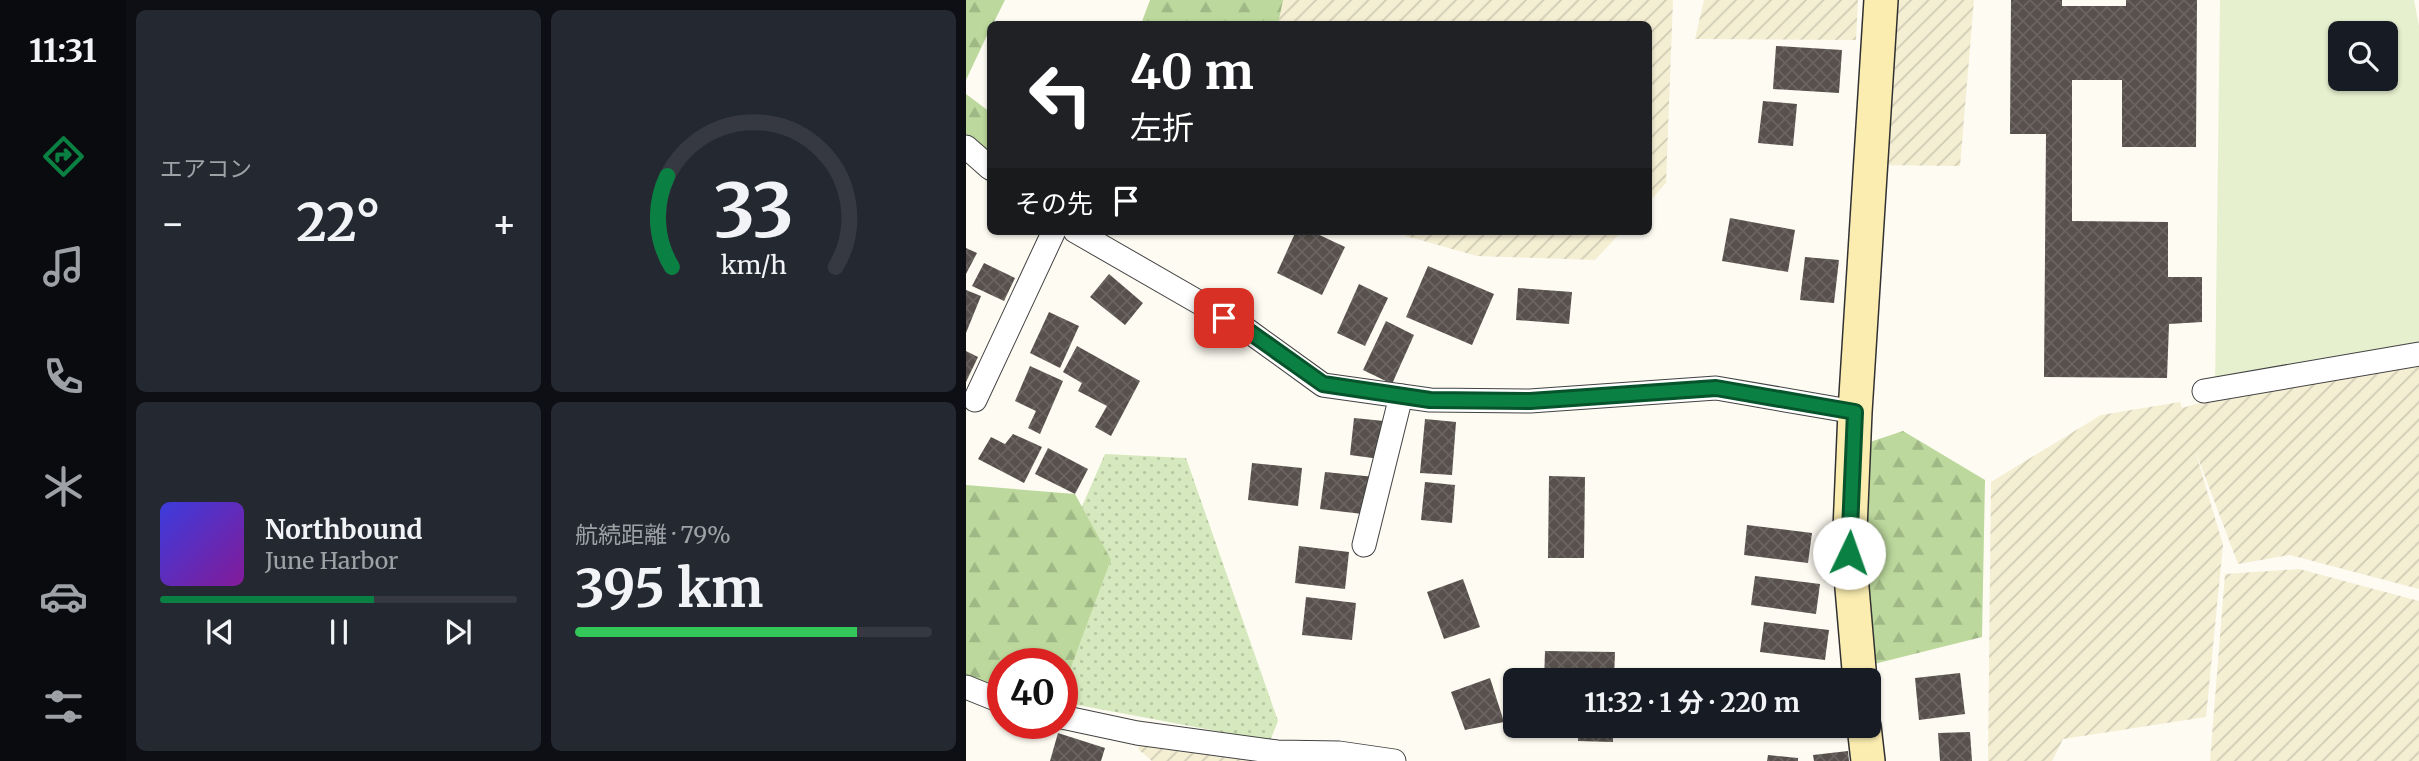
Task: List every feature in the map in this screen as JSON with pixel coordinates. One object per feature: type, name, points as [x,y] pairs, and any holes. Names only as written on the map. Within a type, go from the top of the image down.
[{"type":"street","points":[[1859,668],[1849,553],[1855,412],[1881,0]]},
{"type":"street","points":[[966,147],[987,165]]},
{"type":"street","points":[[975,400],[1052,235]]},
{"type":"street","points":[[1082,235],[1247,330],[1323,384],[1430,400],[1530,401],[1716,388],[1855,412]]},
{"type":"street","points":[[2204,391],[2419,354]]},
{"type":"street","points":[[1364,545],[1401,396]]},
{"type":"street","points":[[966,687],[987,696]]},
{"type":"street","points":[[1078,720],[1137,733],[1277,752],[1339,753],[1394,761]]},
{"type":"street","points":[[1865,738],[1868,761]]},
{"type":"shaded area","points":[[1282,0],[1673,0],[1666,183],[1652,199],[1652,21],[1278,21]]},
{"type":"shaded area","points":[[1704,0],[1858,0],[1856,40],[1695,39]]},
{"type":"shaded area","points":[[1880,0],[1974,0],[1960,166],[1870,165]]},
{"type":"shaded area","points":[[1618,235],[1595,260],[1477,256],[1406,236]]},
{"type":"shaded area","points":[[2419,343],[2419,589],[2290,555],[2238,564],[2195,450],[2223,545],[2206,717],[2063,739],[2052,761],[1988,761],[1991,482],[2101,415],[2180,402],[2182,408]]},
{"type":"shaded area","points":[[2299,569],[2419,601],[2419,761],[2210,761],[2225,574]]},
{"type":"shaded area","points":[[1145,729],[1327,761],[1152,761],[1138,749]]},
{"type":"green space","points":[[966,0],[1005,0],[994,21],[987,21],[987,35],[966,80]]},
{"type":"green space","points":[[1150,0],[1283,0],[1279,21],[1142,21]]},
{"type":"green space","points":[[2220,0],[2414,0],[2419,26],[2419,354],[2215,389]]},
{"type":"green space","points":[[966,94],[987,110],[987,181],[966,163]]},
{"type":"green space","points":[[1903,431],[1985,480],[1982,637],[1870,665],[1864,444]]},
{"type":"green space","points":[[1105,454],[1186,458],[1278,721],[1270,741],[1078,705],[1078,649],[1111,560],[1073,527]]},
{"type":"green space","points":[[966,485],[1075,494],[1111,560],[1078,649],[987,648],[987,683],[966,677]]},
{"type":"building","points":[[2011,0],[2062,0],[2062,6],[2126,6],[2126,0],[2197,0],[2196,147],[2122,147],[2122,80],[2072,80],[2072,221],[2168,222],[2168,277],[2202,277],[2202,322],[2169,324],[2167,378],[2044,377],[2046,134],[2010,134]]},
{"type":"building","points":[[1776,46],[1842,50],[1839,93],[1773,89]]},
{"type":"building","points":[[1763,101],[1797,104],[1793,146],[1758,143]]},
{"type":"building","points":[[1730,218],[1795,230],[1788,272],[1722,261]]},
{"type":"building","points":[[1294,235],[1320,235],[1345,247],[1322,295],[1277,273]]},
{"type":"building","points":[[966,248],[977,253],[966,274]]},
{"type":"building","points":[[1805,257],[1839,260],[1834,303],[1800,300]]},
{"type":"building","points":[[984,263],[1015,278],[1004,301],[972,286]]},
{"type":"building","points":[[1428,266],[1494,294],[1472,345],[1406,317]]},
{"type":"building","points":[[1109,274],[1143,303],[1125,325],[1090,297]]},
{"type":"building","points":[[1359,284],[1388,298],[1365,346],[1337,333]]},
{"type":"building","points":[[1518,288],[1572,292],[1569,324],[1516,320]]},
{"type":"building","points":[[966,290],[981,296],[966,333]]},
{"type":"building","points":[[1049,312],[1079,326],[1060,368],[1030,353]]},
{"type":"building","points":[[1386,321],[1414,335],[1392,384],[1363,370]]},
{"type":"building","points":[[1077,346],[1140,381],[1111,436],[1095,427],[1107,406],[1078,391],[1082,383],[1063,372]]},
{"type":"building","points":[[966,351],[978,357],[966,382]]},
{"type":"building","points":[[1030,366],[1063,381],[1040,434],[1028,428],[1036,411],[1015,401]]},
{"type":"building","points":[[1354,418],[1384,421],[1380,459],[1350,455]]},
{"type":"building","points":[[1425,419],[1456,422],[1452,475],[1420,473]]},
{"type":"building","points":[[1013,434],[1042,447],[1024,483],[978,459],[991,437],[1005,444]]},
{"type":"building","points":[[1048,448],[1088,469],[1075,494],[1035,474]]},
{"type":"building","points":[[1252,463],[1302,468],[1298,506],[1248,500]]},
{"type":"building","points":[[1325,472],[1375,477],[1371,515],[1320,509]]},
{"type":"building","points":[[1549,476],[1585,477],[1584,558],[1548,558]]},
{"type":"building","points":[[1425,482],[1455,485],[1452,523],[1421,520]]},
{"type":"building","points":[[1747,525],[1812,533],[1808,563],[1744,555]]},
{"type":"building","points":[[1299,546],[1349,552],[1345,589],[1295,583]]},
{"type":"building","points":[[1755,576],[1820,584],[1816,614],[1751,605]]},
{"type":"building","points":[[1463,579],[1480,627],[1444,639],[1427,592]]},
{"type":"building","points":[[1306,597],[1356,603],[1352,640],[1302,635]]},
{"type":"building","points":[[1764,622],[1829,630],[1825,660],[1760,652]]},
{"type":"building","points":[[1545,651],[1615,652],[1614,668],[1544,668]]},
{"type":"building","points":[[1960,673],[1965,714],[1919,720],[1915,678]]},
{"type":"building","points":[[1490,678],[1503,722],[1465,730],[1451,692]]},
{"type":"building","points":[[1970,732],[1972,761],[1940,761],[1938,733]]},
{"type":"building","points":[[1578,738],[1613,738],[1613,742],[1578,741]]},
{"type":"building","points":[[1056,739],[1077,739],[1105,748],[1101,761],[1050,761]]},
{"type":"building","points":[[1848,751],[1849,761],[1814,761],[1813,755]]},
{"type":"building","points":[[1768,755],[1798,758],[1798,761],[1767,761]]},
{"type":"route","points":[[1224,318],[1247,330],[1323,384],[1430,400],[1530,401],[1716,388],[1855,412],[1849,553]]}]
